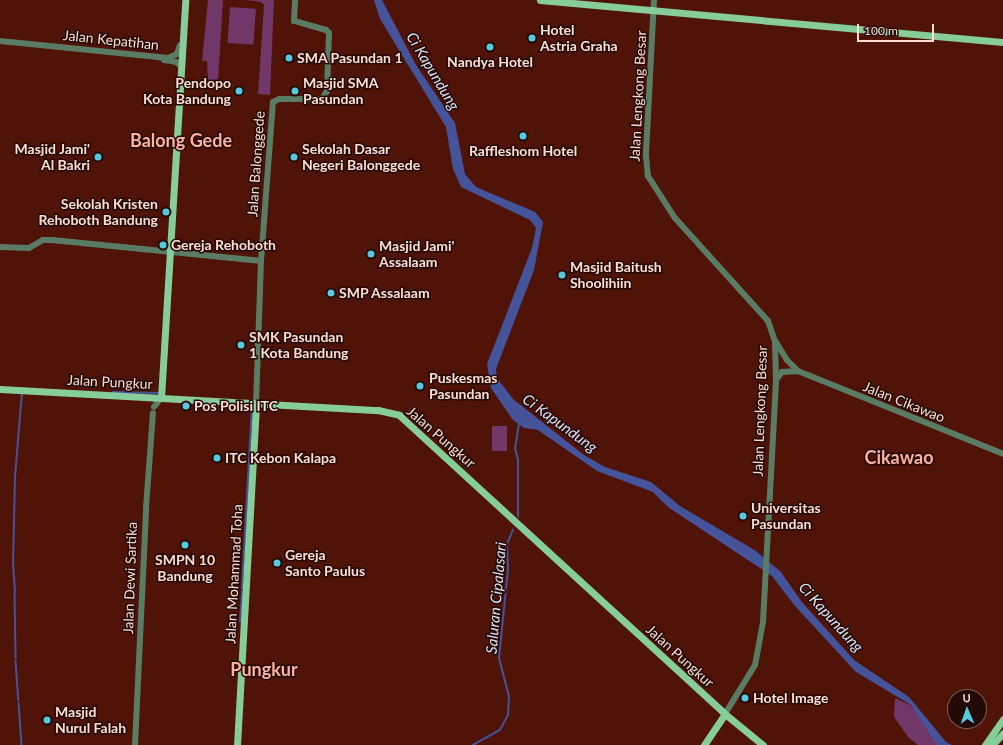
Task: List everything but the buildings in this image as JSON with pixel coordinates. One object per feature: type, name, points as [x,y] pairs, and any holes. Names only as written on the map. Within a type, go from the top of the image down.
[{"type":"main road","points":[[162,398],[185,0]]},
{"type":"main road","points":[[540,0],[654,9],[1003,42]]},
{"type":"main road","name":"Jalan Pungkur","points":[[0,390],[378,410],[399,415],[725,714],[763,745]]},
{"type":"main road","name":"Jalan Mohammad Toha","points":[[237,745],[256,404]]},
{"type":"main road","points":[[704,745],[725,714]]},
{"type":"main road","points":[[985,745],[1003,719]]},
{"type":"main road","points":[[992,745],[1003,733]]},
{"type":"street","points":[[181,0],[183,14]]},
{"type":"street","name":"Jalan Balonggede","points":[[256,404],[261,261],[273,102],[279,99],[322,99],[327,91],[329,33],[326,30],[294,22],[295,0]]},
{"type":"street","name":"Jalan Lengkong Besar","points":[[654,0],[646,155],[648,176],[672,215],[768,321],[775,340],[776,382],[767,555],[758,657],[725,714]]},
{"type":"street","name":"Jalan Kepatihan","points":[[0,42],[168,58],[179,51],[183,14]]},
{"type":"street","name":"Jalan Kepatihan","points":[[0,42],[172,61],[182,67]]},
{"type":"street","points":[[0,247],[29,248],[43,240],[52,240],[171,254],[261,261]]},
{"type":"street","name":"Jalan Cikawao","points":[[775,340],[787,360],[798,371],[1003,455]]},
{"type":"street","points":[[776,382],[782,372],[798,371]]},
{"type":"street","name":"Jalan Dewi Sartika","points":[[134,745],[145,516],[154,410],[162,398]]},
{"type":"shaded area","points":[[208,0],[223,0],[218,81],[208,81],[207,61],[202,61]]},
{"type":"shaded area","points":[[246,0],[274,0],[270,95],[258,94],[264,5],[261,2]]},
{"type":"shaded area","points":[[230,7],[256,9],[253,45],[227,43]]},
{"type":"shaded area","points":[[492,426],[507,426],[507,451],[492,451]]},
{"type":"shaded area","points":[[895,698],[910,705],[921,716],[938,745],[918,745],[909,738],[894,717]]},
{"type":"water","points":[[374,0],[382,0],[416,65],[455,123],[465,174],[476,187],[535,212],[543,222],[534,270],[496,369],[497,378],[513,399],[584,455],[605,467],[651,482],[680,506],[756,551],[781,572],[801,601],[854,660],[909,697],[946,742],[952,745],[937,745],[911,705],[856,672],[795,606],[772,576],[668,507],[653,492],[597,471],[538,430],[524,428],[513,420],[491,388],[487,364],[532,248],[536,228],[530,220],[461,187],[453,169],[446,127],[380,19]]},
{"type":"waterway","points":[[15,592],[13,565],[15,477],[22,392]]},
{"type":"waterway","points":[[113,392],[159,393]]},
{"type":"waterway","points":[[242,589],[252,405]]},
{"type":"waterway","name":"Saluran Cipalasari","points":[[518,517],[518,460],[515,449],[519,424]]},
{"type":"waterway","name":"Saluran Cipalasari","points":[[473,745],[500,730],[508,715],[509,697],[499,658],[508,570],[507,544],[513,530]]},
{"type":"waterway","points":[[15,592],[16,658]]},
{"type":"waterway","points":[[240,622],[242,592]]},
{"type":"waterway","points":[[16,661],[19,700]]},
{"type":"waterway","points":[[19,703],[22,745]]},
{"type":"place","name":"Hotel Astria Graha","points":[[532,38]]},
{"type":"place","name":"Nandya Hotel","points":[[490,47]]},
{"type":"place","name":"SMA Pasundan 1","points":[[289,58]]},
{"type":"place","name":"Pendopo Kota Bandung","points":[[239,91]]},
{"type":"place","name":"Masjid SMA Pasundan","points":[[295,91]]},
{"type":"place","name":"Raffleshom Hotel","points":[[523,136]]},
{"type":"place","name":"Masjid Jami' Al Bakri","points":[[98,157]]},
{"type":"place","name":"Sekolah Dasar Negeri Balonggede","points":[[294,157]]},
{"type":"place","name":"Sekolah Kristen Rehoboth Bandung","points":[[166,212]]},
{"type":"place","name":"Gereja Rehoboth","points":[[163,245]]},
{"type":"place","name":"Masjid Jami' Assalaam","points":[[371,254]]},
{"type":"place","name":"Masjid Baitush Shoolihiin","points":[[562,275]]},
{"type":"place","name":"SMP Assalaam","points":[[331,293]]},
{"type":"place","name":"SMK Pasundan 1 Kota Bandung","points":[[241,345]]},
{"type":"place","name":"Puskesmas Pasundan","points":[[420,386]]},
{"type":"place","name":"Pos Polisi ITC","points":[[186,406]]},
{"type":"place","name":"ITC Kebon Kalapa","points":[[217,458]]},
{"type":"place","name":"Universitas Pasundan","points":[[743,516]]},
{"type":"place","name":"SMPN 10 Bandung","points":[[185,545]]},
{"type":"place","name":"Gereja Santo Paulus","points":[[277,563]]},
{"type":"place","name":"Hotel Image","points":[[745,698]]},
{"type":"place","name":"Masjid Nurul Falah","points":[[47,720]]},
{"type":"district","name":"Balong Gede","points":[[181,140]]},
{"type":"district","name":"Cikawao","points":[[899,457]]},
{"type":"district","name":"Pungkur","points":[[264,669]]},
{"type":"water label","name":"Ci Kapundung","points":[[433,71]]},
{"type":"water label","name":"Ci Kapundung","points":[[560,423]]},
{"type":"water label","name":"Ci Kapundung","points":[[831,617]]}]
